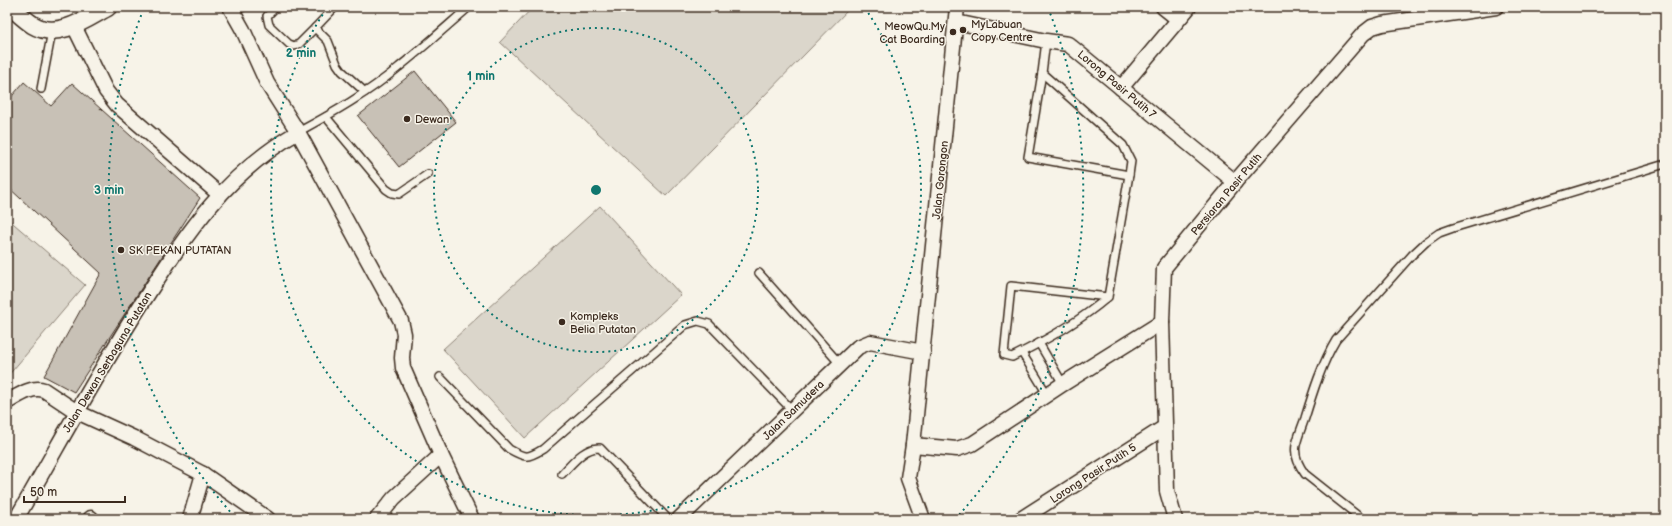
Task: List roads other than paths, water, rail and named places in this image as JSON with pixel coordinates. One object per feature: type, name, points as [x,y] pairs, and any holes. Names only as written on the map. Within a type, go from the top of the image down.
[{"type":"street","points":[[11,7],[33,25],[52,31],[74,26],[108,7]]},
{"type":"street","name":"Jalan Gorongon","points":[[917,517],[908,478],[923,352],[957,7]]},
{"type":"street","points":[[1163,7],[1178,19]]},
{"type":"street","points":[[1121,88],[1189,7]]},
{"type":"street","name":"Persiaran Pasir Putih","points":[[1175,519],[1167,491],[1162,322],[1164,268],[1235,182],[1363,34],[1372,27],[1382,24],[1496,7]]},
{"type":"street","points":[[235,8],[267,83],[298,132],[401,321],[404,334],[402,358],[403,368],[441,455],[472,519]]},
{"type":"street","name":"Lorong Pasir Putih 7","points":[[956,22],[1046,41],[1068,44],[1235,182]]},
{"type":"street","points":[[74,26],[106,91],[117,105],[220,195]]},
{"type":"street","name":"Jalan Dewan Serbaguna Putatan","points":[[16,519],[121,335],[181,242],[220,195],[246,168],[273,147],[298,132]]},
{"type":"street","points":[[913,445],[957,449],[972,444],[1062,384],[1162,322]]},
{"type":"street","name":"Jalan Samudera","points":[[679,519],[858,347],[870,342],[923,352]]},
{"type":"street","points":[[7,402],[30,390],[38,388],[44,390],[78,412],[134,438],[203,474],[268,519]]},
{"type":"street","name":"Lorong Pasir Putih 5","points":[[1021,519],[1165,427]]},
{"type":"street","points":[[377,519],[394,498],[441,455]]},
{"type":"street","points":[[190,519],[203,474]]},
{"type":"lane","points":[[276,7],[267,16],[267,21],[269,25],[289,44],[294,46],[299,44],[335,7]]},
{"type":"lane","points":[[298,132],[326,117],[365,92],[398,68],[469,7]]},
{"type":"lane","points":[[315,28],[328,41],[337,64],[342,71],[365,92]]},
{"type":"lane","points":[[42,89],[52,31]]},
{"type":"lane","points":[[1046,41],[1028,156],[1128,175]]},
{"type":"lane","points":[[1042,73],[1123,145],[1132,161],[1128,175],[1108,297],[1095,309],[1022,353],[1012,357],[1004,355],[1011,286],[1108,297]]},
{"type":"lane","points":[[326,117],[386,188],[392,193],[398,194],[428,174]]},
{"type":"lane","points":[[1362,519],[1305,474],[1299,466],[1297,456],[1296,446],[1312,395],[1329,351],[1336,340],[1412,255],[1426,242],[1439,233],[1495,214],[1665,164]]},
{"type":"lane","points":[[759,273],[840,364]]},
{"type":"lane","points":[[440,377],[510,449],[520,455],[531,457],[543,449],[685,325],[698,321],[709,324],[793,411]]},
{"type":"lane","points":[[1039,343],[1062,384]]},
{"type":"lane","points":[[1022,353],[1047,394]]},
{"type":"lane","points":[[562,474],[592,447],[600,448],[668,519]]},
{"type":"place","name":"MyLabuan Copy Centre","points":[[963,30]]},
{"type":"place","name":"MeowQu.My Cat Boarding","points":[[953,32]]},
{"type":"place","name":"Dewan","points":[[407,119]]},
{"type":"place","name":"SK PEKAN PUTATAN","points":[[121,250]]},
{"type":"place","name":"Kompleks Belia Putatan","points":[[562,322]]}]
